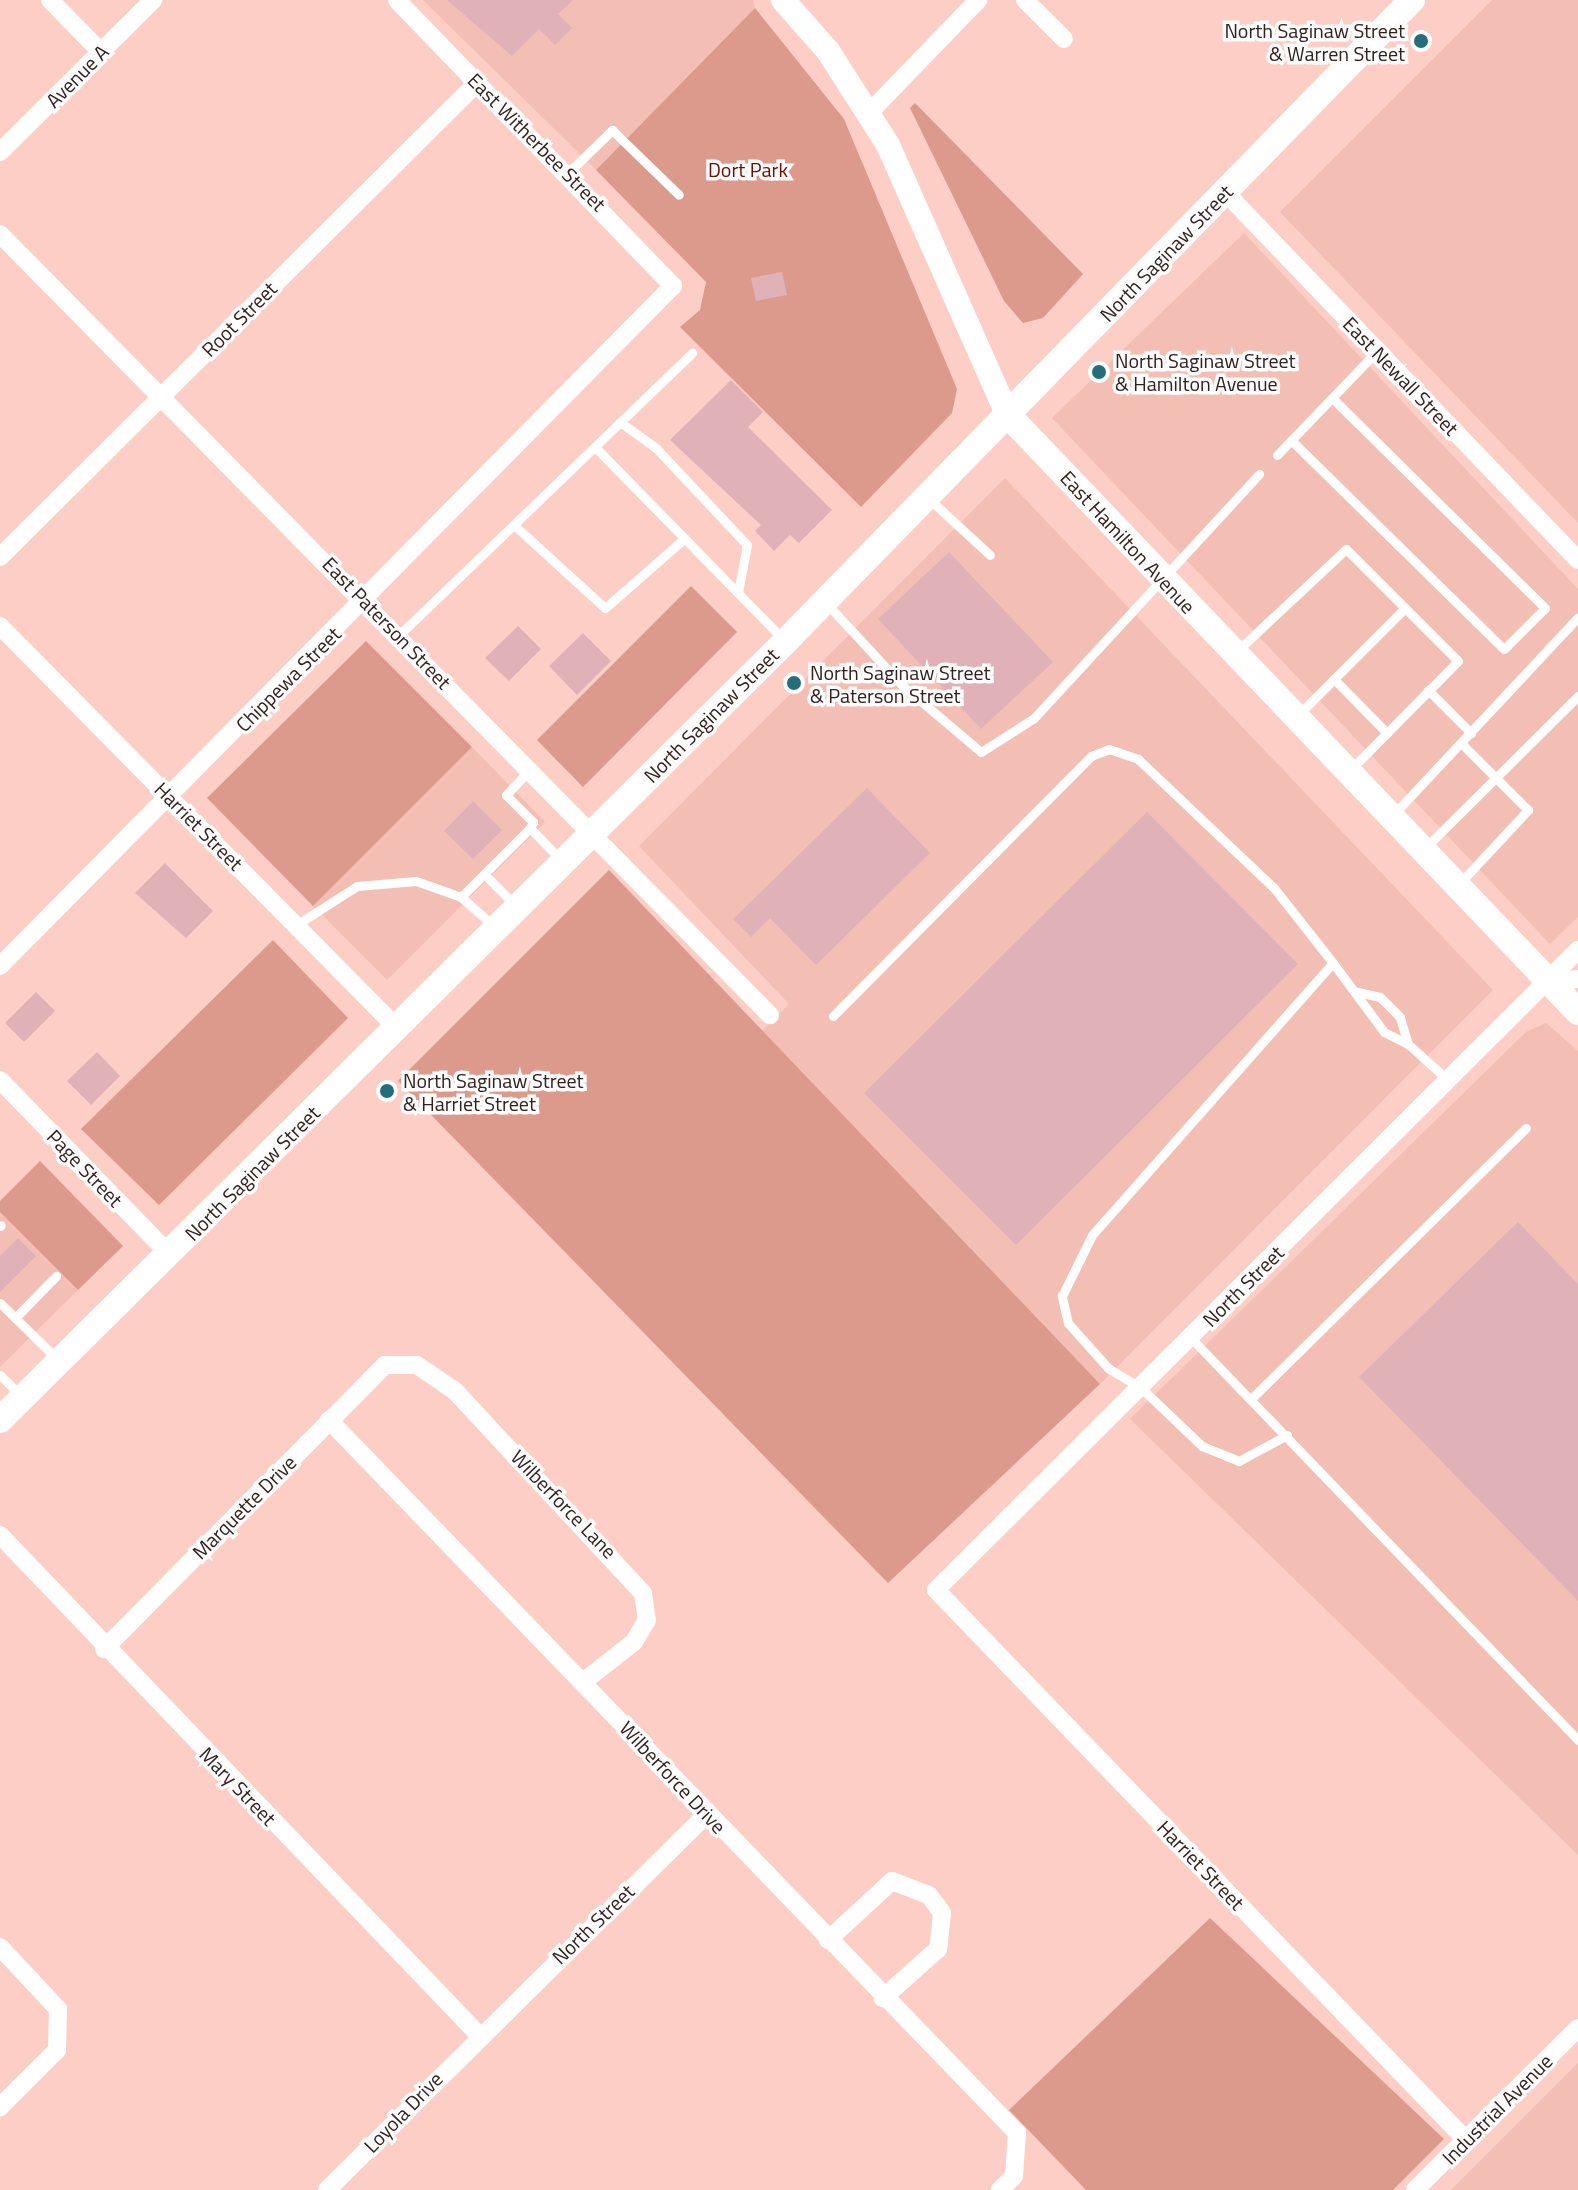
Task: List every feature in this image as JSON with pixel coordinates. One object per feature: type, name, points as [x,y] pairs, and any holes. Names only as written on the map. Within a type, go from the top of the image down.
[{"type":"main road","name":"North Saginaw Street","points":[[0,1420],[170,1255],[786,641],[1412,0]]},
{"type":"main road","name":"East Hamilton Avenue","points":[[1007,414],[1578,1012]]},
{"type":"street","points":[[50,0],[101,52]]},
{"type":"street","name":"Avenue A","points":[[0,152],[153,0]]},
{"type":"street","name":"East Witherbee Street","points":[[397,0],[568,173],[673,286]]},
{"type":"street","name":"East Hamilton Avenue","points":[[783,0],[870,112],[1007,414]]},
{"type":"street","points":[[870,112],[978,0]]},
{"type":"street","points":[[1025,0],[1064,39]]},
{"type":"street","name":"Root Street","points":[[0,557],[478,82]]},
{"type":"street","name":"East Newall Street","points":[[1225,192],[1578,560]]},
{"type":"street","name":"East Paterson Street","points":[[0,234],[366,600],[770,1015]]},
{"type":"street","name":"Chippewa Street","points":[[0,966],[366,600],[673,286]]},
{"type":"street","name":"Harriet Street","points":[[0,626],[397,1028]]},
{"type":"street","name":"North Street","points":[[936,1590],[1550,982],[1578,950]]},
{"type":"street","points":[[1550,982],[1578,979]]},
{"type":"street","name":"Page Street","points":[[0,1080],[170,1255]]},
{"type":"street","name":"Marquette Drive","points":[[104,1649],[385,1365]]},
{"type":"street","name":"Wilberforce Lane","points":[[385,1365],[417,1365],[441,1378],[643,1593],[642,1630],[583,1682]]},
{"type":"street","name":"Wilberforce Drive","points":[[329,1420],[883,1998],[1017,2133],[1014,2176],[1000,2190]]},
{"type":"street","name":"Mary Street","points":[[0,1535],[104,1649],[479,2035]]},
{"type":"street","name":"Harriet Street","points":[[936,1590],[1466,2140]]},
{"type":"street","name":"North Street","points":[[479,2035],[707,1814]]},
{"type":"street","points":[[828,1940],[892,1881],[929,1895],[942,1913],[938,1949],[883,1998]]},
{"type":"street","points":[[0,1947],[58,2009],[57,2050],[0,2107]]},
{"type":"street","name":"Industrial Avenue","points":[[1415,2190],[1578,2028]]},
{"type":"street","name":"Loyola Drive","points":[[327,2190],[479,2035]]},
{"type":"lane","points":[[568,173],[612,130],[679,195]]},
{"type":"lane","points":[[1277,455],[1377,351]]},
{"type":"lane","points":[[399,635],[692,353]]},
{"type":"lane","points":[[1291,440],[1504,649],[1545,608],[1332,398]]},
{"type":"lane","points":[[620,422],[656,448],[747,545],[738,592]]},
{"type":"lane","points":[[595,447],[786,641]]},
{"type":"lane","points":[[824,601],[926,708],[981,752],[1017,735],[1259,474]]},
{"type":"lane","points":[[926,496],[990,555]]},
{"type":"lane","points":[[514,525],[605,608],[685,538]]},
{"type":"lane","points":[[1234,654],[1346,549],[1458,661],[1347,773]]},
{"type":"lane","points":[[1295,718],[1405,608]]},
{"type":"lane","points":[[1391,818],[1578,617]]},
{"type":"lane","points":[[1334,679],[1387,733]]},
{"type":"lane","points":[[1428,690],[1471,733]]},
{"type":"lane","points":[[1422,850],[1578,696]]},
{"type":"lane","points":[[1457,887],[1528,810],[1461,743]]},
{"type":"lane","points":[[833,1016],[1091,756],[1109,749],[1138,759],[1263,877],[1358,992],[1384,1032],[1408,1044],[1448,1080]]},
{"type":"lane","points":[[461,897],[530,828],[533,822],[506,795],[529,770]]},
{"type":"lane","points":[[530,828],[563,863]]},
{"type":"lane","points":[[484,874],[518,908]]},
{"type":"lane","points":[[296,925],[357,886],[416,881],[461,897],[497,929]]},
{"type":"lane","points":[[1287,1435],[1257,1456],[1222,1458],[1141,1388],[1109,1369],[1068,1323],[1062,1296],[1077,1259],[1333,963]]},
{"type":"lane","points":[[1358,992],[1380,997],[1400,1017],[1408,1044]]},
{"type":"lane","points":[[1251,1399],[1526,1128]]},
{"type":"lane","points":[[15,1318],[56,1276]]},
{"type":"lane","points":[[0,1303],[59,1362]]},
{"type":"lane","points":[[1191,1338],[1578,1740]]},
{"type":"lane","points":[[0,1375],[23,1397]]},
{"type":"shaded area","points":[[423,0],[753,0],[755,8],[596,170]]},
{"type":"shaded area","points":[[1492,0],[1578,0],[1578,523],[1280,212]]},
{"type":"shaded area","points":[[1244,233],[1578,589],[1578,917],[1550,944],[1052,418]]},
{"type":"shaded area","points":[[1005,478],[1493,990],[1100,1384],[762,1031],[789,1004],[639,846]]},
{"type":"shaded area","points":[[472,747],[545,822],[387,980],[313,906]]},
{"type":"shaded area","points":[[1546,1023],[1578,1051],[1578,1855],[1130,1419],[1526,1032]]},
{"type":"shaded area","points":[[0,1212],[78,1290],[0,1367]]},
{"type":"shaded area","points":[[1578,2063],[1578,2190],[1451,2190]]},
{"type":"green space","name":"Dort Park","points":[[755,8],[844,119],[957,389],[952,413],[861,507],[680,327],[700,310],[706,282],[596,170]]},
{"type":"green space","points":[[915,103],[1083,274],[1043,318],[1023,323],[1004,301],[910,108]]},
{"type":"green space","points":[[691,586],[737,632],[583,787],[537,740]]},
{"type":"green space","points":[[366,641],[472,747],[313,906],[207,798]]},
{"type":"green space","points":[[609,870],[1100,1384],[888,1583],[398,1081]]},
{"type":"green space","points":[[273,940],[348,1018],[159,1205],[81,1129]]},
{"type":"green space","points":[[40,1161],[123,1246],[78,1290],[0,1212],[0,1201]]},
{"type":"green space","points":[[1210,1918],[1444,2139],[1393,2190],[1086,2190],[1009,2110]]},
{"type":"building","points":[[447,0],[573,0],[558,14],[572,28],[555,45],[539,29],[512,56]]},
{"type":"building","points":[[782,272],[787,295],[756,301],[751,278]]},
{"type":"building","points":[[731,380],[763,412],[748,427],[832,510],[799,543],[790,535],[774,551],[755,531],[761,525],[670,440]]},
{"type":"building","points":[[949,552],[1053,662],[981,729],[878,619]]},
{"type":"building","points":[[518,626],[541,649],[509,681],[485,658]]},
{"type":"building","points":[[583,633],[611,661],[577,695],[549,666]]},
{"type":"building","points":[[867,788],[930,853],[816,965],[770,918],[751,937],[733,919]]},
{"type":"building","points":[[473,801],[502,830],[473,859],[444,831]]},
{"type":"building","points":[[1147,812],[1298,964],[1016,1245],[864,1093]]},
{"type":"building","points":[[165,863],[213,911],[186,938],[135,893]]},
{"type":"building","points":[[36,992],[55,1011],[24,1042],[5,1023]]},
{"type":"building","points":[[97,1052],[120,1076],[91,1105],[67,1081]]},
{"type":"building","points":[[1518,1222],[1578,1284],[1578,1601],[1359,1377]]},
{"type":"building","points":[[18,1238],[36,1256],[0,1292],[0,1256]]},
{"type":"place","name":"North Saginaw Street & Warren Street","points":[[1421,41]]},
{"type":"place","name":"North Saginaw Street & Hamilton Avenue","points":[[1099,372]]},
{"type":"place","name":"North Saginaw Street & Paterson Street","points":[[794,683]]},
{"type":"place","name":"North Saginaw Street & Harriet Street","points":[[387,1091]]}]
